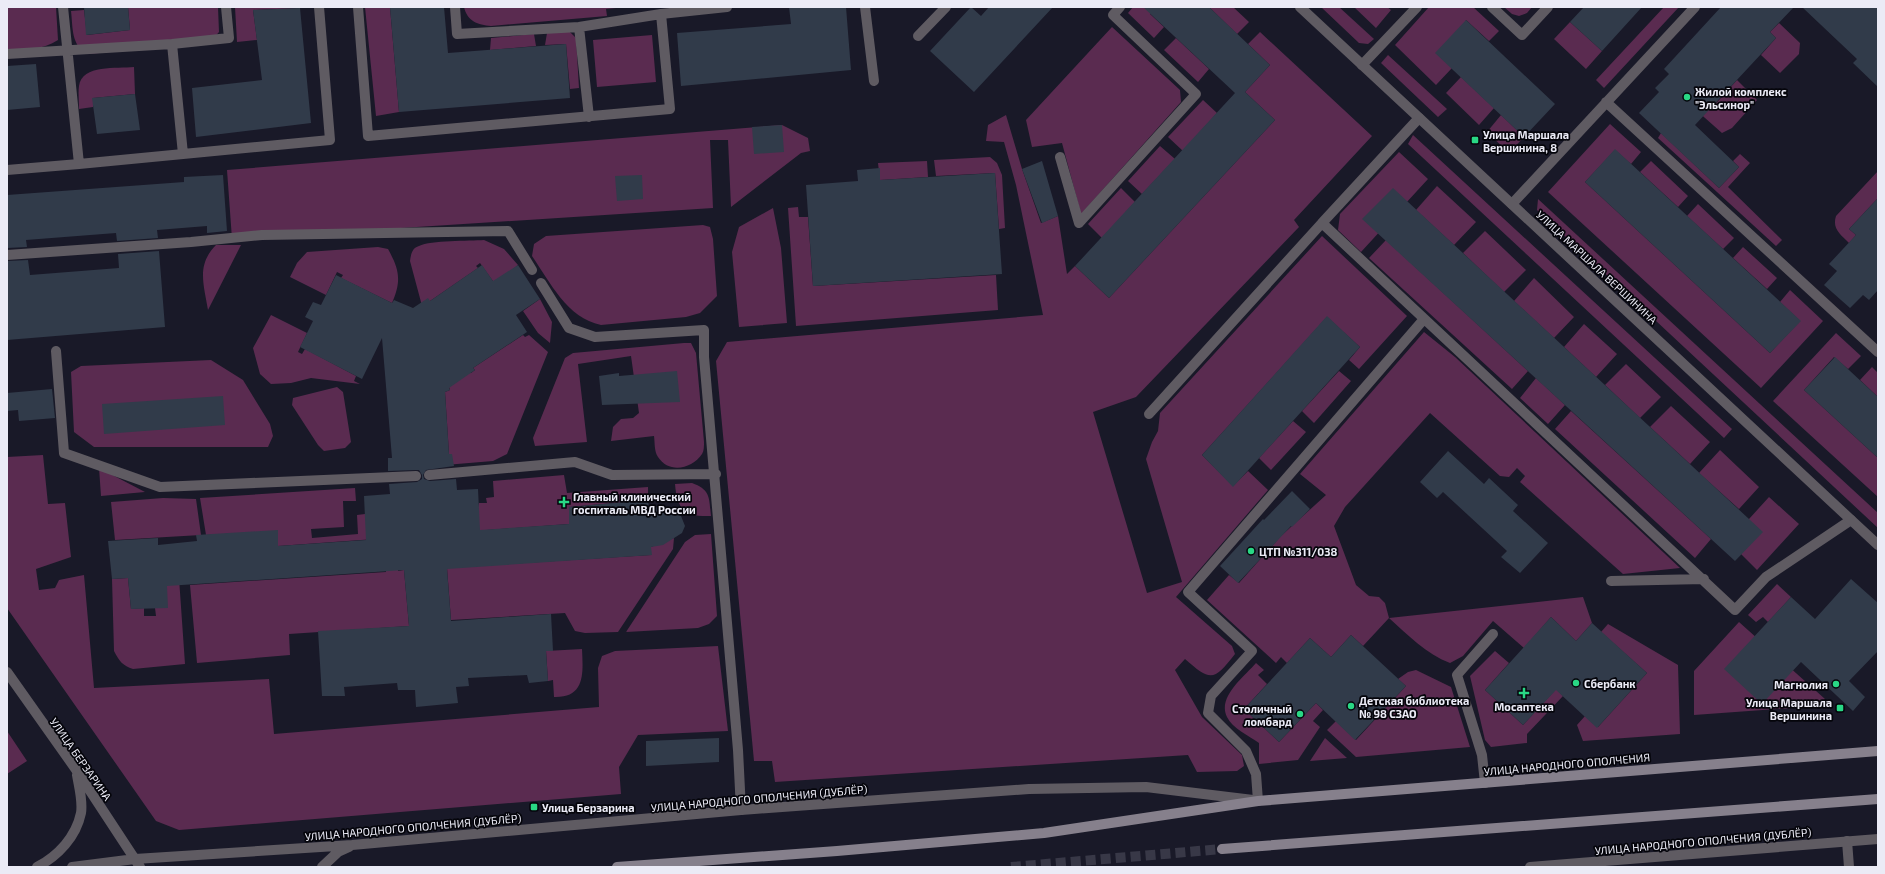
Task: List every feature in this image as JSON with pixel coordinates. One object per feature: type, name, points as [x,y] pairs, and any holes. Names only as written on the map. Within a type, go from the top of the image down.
[{"type":"main road","name":"УЛИЦА НАРОДНОГО ОПОЛЧЕНИЯ","points":[[617,867],[1044,833],[1258,801],[1878,751]]},
{"type":"main road","points":[[1222,849],[1878,799]]},
{"type":"street","points":[[63,7],[79,164]]},
{"type":"street","points":[[7,54],[68,49],[172,44],[229,38],[226,7]]},
{"type":"street","points":[[7,170],[330,140],[319,7]]},
{"type":"street","points":[[358,7],[368,136],[670,109],[661,14]]},
{"type":"street","points":[[455,7],[457,34],[579,27],[661,14],[727,7]]},
{"type":"street","points":[[865,7],[874,81]]},
{"type":"street","points":[[918,36],[946,7]]},
{"type":"street","points":[[1060,156],[1079,223],[1196,94],[1113,15],[1120,7]]},
{"type":"street","name":"УЛИЦА МАРШАЛА ВЕРШИНИНА","points":[[1300,7],[1878,545]]},
{"type":"street","points":[[1362,65],[1417,7]]},
{"type":"street","points":[[1492,7],[1522,35],[1548,7]]},
{"type":"street","points":[[1512,204],[1695,7]]},
{"type":"street","points":[[579,27],[588,117]]},
{"type":"street","points":[[172,44],[183,154]]},
{"type":"street","points":[[1606,102],[1878,352]]},
{"type":"street","points":[[1149,414],[1419,118]]},
{"type":"street","points":[[1322,223],[1736,610],[1766,577],[1851,520]]},
{"type":"street","points":[[7,255],[191,242],[262,235],[508,231],[532,270]]},
{"type":"street","points":[[541,284],[568,328],[595,338],[704,330],[704,357],[716,474],[739,761],[741,810]]},
{"type":"street","points":[[1258,801],[1256,774],[1246,751],[1208,713],[1211,696],[1252,651],[1188,592],[1424,319]]},
{"type":"street","points":[[56,351],[64,453],[160,487],[416,476]]},
{"type":"street","points":[[429,475],[575,462],[612,475],[716,474]]},
{"type":"street","points":[[1611,581],[1704,579]]},
{"type":"street","points":[[1485,783],[1482,755],[1457,675],[1493,634]]},
{"type":"street","name":"УЛИЦА БЕРЗАРИНА","points":[[7,672],[76,771],[137,863]]},
{"type":"street","points":[[37,867],[62,849],[74,832],[81,812],[81,798],[76,771]]},
{"type":"street","name":"УЛИЦА НАРОДНОГО ОПОЛЧЕНИЯ (ДУБЛЁР)","points":[[72,867],[352,845],[741,810],[1029,789],[1146,787],[1258,801]]},
{"type":"street","name":"УЛИЦА НАРОДНОГО ОПОЛЧЕНИЯ (ДУБЛЁР)","points":[[1530,867],[1878,839]]},
{"type":"street","points":[[1847,841],[1849,867]]},
{"type":"street","points":[[322,867],[338,852],[352,845]]},
{"type":"shaded area","points":[[7,7],[56,7],[58,40],[40,48],[7,51]]},
{"type":"shaded area","points":[[128,7],[218,7],[219,32],[212,40],[201,44],[88,54],[82,51],[74,36],[71,11],[84,10],[87,35],[130,30]]},
{"type":"shaded area","points":[[235,7],[300,8],[253,10],[257,40],[237,42]]},
{"type":"shaded area","points":[[365,7],[390,7],[399,112],[376,116]]},
{"type":"shaded area","points":[[464,7],[626,7],[606,9],[607,16],[491,26],[482,25],[470,19],[465,12]]},
{"type":"shaded area","points":[[1133,7],[1156,7],[1150,14],[1164,27],[1154,38],[1128,13]]},
{"type":"shaded area","points":[[1209,7],[1233,7],[1249,22],[1237,34]]},
{"type":"shaded area","points":[[1321,7],[1339,7],[1374,39],[1368,44],[1359,43]]},
{"type":"shaded area","points":[[1354,7],[1387,7],[1391,10],[1376,28]]},
{"type":"shaded area","points":[[1429,7],[1473,7],[1499,31],[1489,41],[1466,20],[1452,68],[1436,85],[1395,45]]},
{"type":"shaded area","points":[[1504,7],[1532,7],[1527,13],[1519,16],[1512,14]]},
{"type":"shaded area","points":[[1664,7],[1679,7],[1604,88],[1596,80]]},
{"type":"shaded area","points":[[1570,22],[1602,51],[1586,69],[1554,39]]},
{"type":"shaded area","points":[[1779,23],[1800,43],[1799,54],[1780,73],[1761,55],[1776,38],[1770,32]]},
{"type":"shaded area","points":[[1112,27],[1180,90],[1181,102],[1081,214],[1062,143],[1032,147],[1026,120]]},
{"type":"shaded area","points":[[569,31],[576,38],[579,88],[570,89],[566,44],[545,45],[547,33]]},
{"type":"shaded area","points":[[1260,32],[1372,136],[1294,220],[1299,227],[1136,397],[1093,412],[1147,593],[1182,582],[1146,459],[1158,431],[1160,413],[1322,236],[1407,316],[1359,369],[1349,360],[1360,347],[1327,317],[1202,455],[1233,486],[1248,471],[1268,490],[1176,597],[1232,646],[1235,654],[1217,674],[1207,675],[1185,659],[1175,670],[1202,717],[1242,755],[1244,766],[1237,771],[1197,772],[1188,755],[775,782],[772,761],[754,761],[716,361],[727,342],[1043,315],[1016,185],[1004,142],[986,141],[988,125],[1006,115],[1022,169],[1041,223],[1058,216],[1067,274],[1075,266],[1109,298],[1275,120],[1245,92],[1270,65],[1248,44]]},
{"type":"shaded area","points":[[534,34],[536,46],[490,50],[491,38]]},
{"type":"shaded area","points":[[652,35],[656,82],[597,87],[593,40]]},
{"type":"shaded area","points":[[1176,38],[1209,69],[1198,82],[1164,50]]},
{"type":"shaded area","points":[[1388,55],[1447,109],[1438,117],[1381,63]]},
{"type":"shaded area","points":[[134,67],[135,94],[93,98],[93,107],[79,109],[79,86],[86,74],[101,69]]},
{"type":"shaded area","points":[[1461,77],[1494,108],[1479,125],[1446,93]]},
{"type":"shaded area","points":[[1737,80],[1757,100],[1732,128],[1722,133],[1696,110],[1710,110]]},
{"type":"shaded area","points":[[1203,100],[1217,113],[1183,151],[1168,137]]},
{"type":"shaded area","points":[[1501,115],[1524,137],[1509,153],[1487,132]]},
{"type":"shaded area","points":[[1610,124],[1641,152],[1631,164],[1615,150],[1585,182],[1770,353],[1800,321],[1780,302],[1790,290],[1823,321],[1761,388],[1548,192]]},
{"type":"shaded area","points":[[782,125],[808,138],[810,151],[801,153],[731,207],[728,140],[710,140],[713,208],[232,239],[227,170]]},
{"type":"shaded area","points":[[1661,133],[1719,188],[1739,167],[1733,161],[1740,154],[1750,163],[1728,187],[1782,240],[1776,246],[1658,138]]},
{"type":"shaded area","points":[[1413,135],[1732,429],[1724,438],[1408,144]]},
{"type":"shaded area","points":[[1160,146],[1175,159],[1142,194],[1128,181]]},
{"type":"shaded area","points":[[1399,152],[1428,179],[1361,252],[1338,230],[1340,214]]},
{"type":"shaded area","points":[[990,157],[997,163],[1002,175],[1005,228],[999,229],[995,173],[936,176],[934,160]]},
{"type":"shaded area","points":[[927,161],[928,177],[880,180],[878,163]]},
{"type":"shaded area","points":[[1651,161],[1688,196],[1678,207],[1640,172]]},
{"type":"shaded area","points":[[1878,171],[1878,198],[1849,229],[1856,235],[1849,243],[1836,228],[1836,216]]},
{"type":"shaded area","points":[[1437,186],[1476,222],[1454,245],[1416,210]]},
{"type":"shaded area","points":[[1121,188],[1135,202],[1102,238],[1088,224]]},
{"type":"shaded area","points":[[1538,199],[1878,513],[1878,528],[1537,210]]},
{"type":"shaded area","points":[[1698,204],[1734,238],[1723,249],[1687,216]]},
{"type":"shaded area","points":[[798,207],[799,217],[808,217],[813,286],[996,275],[998,310],[796,326],[788,208]]},
{"type":"shaded area","points":[[773,208],[781,248],[787,323],[739,327],[732,252],[739,227]]},
{"type":"shaded area","points":[[703,225],[710,227],[713,239],[717,296],[700,313],[686,317],[601,325],[589,321],[578,315],[560,298],[532,256],[534,244],[546,236]]},
{"type":"shaded area","points":[[1485,231],[1526,270],[1504,292],[1463,253]]},
{"type":"shaded area","points":[[484,240],[504,249],[518,265],[495,284],[480,263],[476,266],[478,268],[430,301],[425,317],[410,261],[413,250],[419,246],[432,243]]},
{"type":"shaded area","points":[[1386,240],[1528,371],[1512,389],[1369,258]]},
{"type":"shaded area","points":[[216,245],[241,245],[208,310],[203,276],[206,260]]},
{"type":"shaded area","points":[[378,247],[388,249],[397,269],[397,288],[392,303],[341,278],[343,275],[337,272],[326,295],[290,277],[297,263],[307,252]]},
{"type":"shaded area","points":[[1743,247],[1777,278],[1767,289],[1733,258]]},
{"type":"shaded area","points":[[1534,278],[1574,317],[1554,338],[1514,301]]},
{"type":"shaded area","points":[[540,299],[552,322],[550,343],[538,333],[523,311]]},
{"type":"shaded area","points":[[271,315],[307,333],[298,352],[302,354],[305,349],[356,376],[354,381],[360,384],[311,378],[291,383],[271,384],[260,374],[253,348]]},
{"type":"shaded area","points":[[1584,324],[1617,354],[1596,377],[1564,347]]},
{"type":"shaded area","points":[[1424,332],[1455,357],[1680,568],[1623,574],[1520,482],[1525,476],[1517,468],[1509,477],[1500,476],[1430,413],[1345,507],[1334,526],[1356,585],[1369,596],[1379,597],[1385,603],[1389,618],[1363,646],[1351,635],[1331,657],[1310,638],[1287,663],[1281,657],[1276,663],[1207,600],[1229,575],[1239,583],[1281,536],[1326,495],[1300,474]]},
{"type":"shaded area","points":[[1836,333],[1861,356],[1848,369],[1834,357],[1804,390],[1878,458],[1878,497],[1773,401]]},
{"type":"shaded area","points":[[523,335],[525,337],[529,335],[548,352],[507,454],[493,461],[445,465],[449,454],[445,392],[450,390],[445,374],[471,373],[475,370],[473,368]]},
{"type":"shaded area","points":[[691,343],[696,353],[704,442],[704,450],[698,459],[687,466],[680,468],[668,466],[658,457],[654,436],[611,441],[613,427],[621,419],[633,418],[639,413],[631,356],[578,364],[587,442],[535,446],[533,438],[565,358],[573,353]]},
{"type":"shaded area","points":[[211,360],[243,380],[270,424],[273,436],[268,447],[94,447],[74,432],[71,372],[81,366]]},
{"type":"shaded area","points":[[1626,364],[1661,397],[1640,418],[1605,385]]},
{"type":"shaded area","points":[[1872,367],[1878,373],[1878,397],[1860,380]]},
{"type":"shaded area","points":[[1339,371],[1351,381],[1314,423],[1302,411]]},
{"type":"shaded area","points":[[1536,378],[1565,405],[1548,424],[1520,398]]},
{"type":"shaded area","points":[[337,387],[343,392],[351,442],[345,448],[324,451],[318,445],[292,405],[293,398]]},
{"type":"shaded area","points":[[1671,406],[1710,442],[1690,464],[1650,427]]},
{"type":"shaded area","points":[[1571,411],[1711,539],[1695,558],[1555,429]]},
{"type":"shaded area","points":[[1293,421],[1306,432],[1271,470],[1259,458]]},
{"type":"shaded area","points":[[1720,450],[1759,487],[1739,509],[1699,473]]},
{"type":"shaded area","points":[[43,455],[48,504],[65,503],[71,557],[36,569],[39,590],[55,588],[59,580],[84,575],[94,688],[269,679],[274,734],[599,707],[598,668],[602,656],[615,651],[718,646],[728,731],[638,735],[619,767],[621,794],[179,830],[156,821],[7,608],[7,457]]},
{"type":"shaded area","points":[[99,468],[145,492],[101,496]]},
{"type":"shaded area","points":[[564,475],[567,493],[648,487],[648,500],[569,507],[569,524],[473,531],[479,503],[487,503],[486,498],[494,497],[493,481]]},
{"type":"shaded area","points":[[692,483],[703,489],[708,495],[711,516],[695,515],[684,510],[680,506],[675,484]]},
{"type":"shaded area","points":[[355,488],[356,501],[343,501],[344,527],[311,529],[312,538],[358,534],[357,515],[365,514],[375,539],[278,546],[278,531],[206,535],[200,498]]},
{"type":"shaded area","points":[[1769,497],[1799,524],[1757,570],[1741,554],[1749,519]]},
{"type":"shaded area","points":[[163,498],[196,499],[201,535],[115,540],[111,502]]},
{"type":"shaded area","points":[[711,534],[717,616],[709,624],[698,628],[626,632],[685,542],[695,535]]},
{"type":"shaded area","points":[[674,538],[673,549],[618,632],[585,633],[575,631],[565,613],[451,620],[447,568],[651,555],[651,547]]},
{"type":"shaded area","points":[[398,566],[398,571],[404,570],[409,626],[289,634],[290,655],[197,663],[190,585],[386,572],[386,567]]},
{"type":"shaded area","points":[[128,578],[131,609],[144,608],[144,616],[156,616],[155,608],[166,579],[179,578],[185,664],[133,669],[124,665],[118,658],[114,651],[112,579]]},
{"type":"shaded area","points":[[1777,584],[1791,597],[1768,622],[1763,617],[1756,622],[1748,615]]},
{"type":"shaded area","points":[[1583,597],[1592,623],[1576,641],[1551,617],[1524,648],[1493,621],[1463,656],[1450,663],[1433,655],[1389,618]]},
{"type":"shaded area","points":[[1739,622],[1825,699],[1819,706],[1694,715],[1694,671]]},
{"type":"shaded area","points":[[1608,624],[1678,665],[1680,734],[1583,741],[1577,725],[1585,716],[1598,727],[1647,673],[1601,632]]},
{"type":"shaded area","points":[[582,649],[582,675],[577,688],[572,693],[554,697],[553,680],[548,681],[546,651]]},
{"type":"shaded area","points":[[1495,651],[1509,663],[1485,690],[1523,725],[1556,689],[1563,696],[1527,734],[1527,743],[1491,747],[1485,740],[1470,676]]},
{"type":"shaded area","points":[[1256,663],[1264,670],[1258,675],[1267,684],[1244,709],[1279,742],[1316,703],[1323,710],[1313,721],[1320,727],[1298,760],[1259,764],[1259,743],[1233,725],[1227,717],[1225,710],[1229,695],[1233,688]]},
{"type":"shaded area","points":[[1416,670],[1451,687],[1470,747],[1356,757],[1327,730],[1336,721],[1356,740],[1406,686],[1398,679],[1408,672]]},
{"type":"shaded area","points":[[7,731],[27,761],[7,774]]},
{"type":"shaded area","points":[[1325,738],[1347,758],[1310,761]]},
{"type":"building","points":[[84,7],[128,7],[130,30],[86,35]]},
{"type":"building","points":[[390,7],[444,7],[448,53],[566,44],[570,98],[399,112]]},
{"type":"building","points":[[789,7],[846,7],[851,70],[681,86],[677,33],[791,24]]},
{"type":"building","points":[[971,7],[981,16],[989,7],[1053,7],[974,92],[930,51]]},
{"type":"building","points":[[1143,7],[1209,7],[1270,65],[1245,92],[1275,120],[1109,298],[1075,266],[1235,93]]},
{"type":"building","points":[[1584,7],[1642,7],[1602,51],[1570,22]]},
{"type":"building","name":"Жилой комплекс \"Эльсинор\"","points":[[1721,7],[1794,7],[1770,32],[1776,38],[1695,125],[1739,167],[1719,188],[1639,113],[1659,92],[1655,88],[1669,74],[1664,69]]},
{"type":"building","points":[[1802,7],[1878,7],[1878,87],[1853,63],[1857,59]]},
{"type":"building","points":[[300,8],[311,123],[196,137],[192,88],[262,80],[253,10]]},
{"type":"building","points":[[1466,20],[1555,104],[1524,137],[1435,53]]},
{"type":"building","points":[[36,64],[40,107],[7,110],[7,66]]},
{"type":"building","points":[[135,94],[140,130],[97,134],[92,98]]},
{"type":"building","points":[[782,125],[784,152],[754,154],[752,127]]},
{"type":"building","points":[[1615,149],[1801,321],[1770,353],[1585,182]]},
{"type":"building","points":[[1042,161],[1058,216],[1042,223],[1022,169]]},
{"type":"building","points":[[880,168],[880,180],[995,173],[1002,274],[813,286],[806,185],[858,181],[857,170]]},
{"type":"building","points":[[223,175],[227,231],[207,233],[207,226],[157,230],[158,238],[117,241],[116,233],[26,240],[27,247],[7,248],[7,195],[184,182],[184,177]]},
{"type":"building","points":[[642,175],[643,199],[617,201],[615,176]]},
{"type":"building","points":[[1393,188],[1763,532],[1735,561],[1362,219]]},
{"type":"building","points":[[1878,198],[1878,290],[1869,300],[1863,295],[1850,308],[1824,285],[1837,271],[1829,264],[1856,235],[1849,229]]},
{"type":"building","points":[[159,251],[165,327],[7,340],[7,261],[28,260],[30,275],[119,268],[118,254]]},
{"type":"building","points":[[482,265],[493,281],[518,265],[540,299],[516,315],[527,332],[473,368],[475,370],[449,388],[450,390],[445,392],[449,454],[452,454],[454,466],[426,470],[423,475],[424,479],[430,481],[456,479],[457,490],[478,489],[480,530],[569,524],[569,507],[648,500],[649,509],[658,507],[659,513],[673,511],[681,516],[685,526],[682,533],[663,545],[651,547],[652,555],[447,569],[451,621],[551,614],[553,651],[546,651],[548,681],[529,683],[527,675],[468,678],[469,686],[456,687],[458,703],[416,707],[415,690],[398,690],[397,683],[344,687],[345,696],[322,696],[318,631],[409,626],[404,570],[167,586],[168,608],[131,609],[128,578],[112,579],[108,541],[158,538],[158,545],[197,541],[196,535],[278,530],[278,546],[366,540],[364,496],[390,494],[389,484],[417,482],[422,479],[422,475],[419,470],[388,471],[388,458],[392,458],[382,338],[362,379],[300,347],[313,321],[305,317],[313,302],[321,305],[336,275],[392,303],[394,300],[413,308],[428,298],[430,301]]},
{"type":"building","points":[[1327,316],[1360,347],[1233,487],[1202,455]]},
{"type":"building","points":[[1835,357],[1878,397],[1878,458],[1804,390]]},
{"type":"building","points":[[677,371],[680,402],[602,405],[599,376],[619,373],[619,376]]},
{"type":"building","points":[[52,389],[55,418],[19,421],[18,410],[7,411],[7,393]]},
{"type":"building","points":[[223,396],[225,425],[104,434],[102,404]]},
{"type":"building","points":[[1448,451],[1484,484],[1489,478],[1518,505],[1513,511],[1548,543],[1520,573],[1501,557],[1507,551],[1443,492],[1437,498],[1420,482]]},
{"type":"building","name":"ЦТП №311/038","points":[[1292,491],[1310,509],[1292,527],[1291,526],[1238,583],[1220,566],[1263,519],[1264,520]]},
{"type":"building","points":[[1851,579],[1878,603],[1878,651],[1849,681],[1865,697],[1853,711],[1801,662],[1762,704],[1724,669],[1791,597],[1815,619]]},
{"type":"building","points":[[1551,617],[1576,641],[1592,623],[1647,673],[1597,728],[1556,690],[1523,725],[1485,690]]},
{"type":"building","points":[[1351,635],[1406,686],[1355,740],[1316,703],[1279,742],[1244,709],[1310,638],[1331,657]]},
{"type":"building","points":[[719,738],[719,762],[646,766],[646,741]]},
{"type":"tunnel","points":[[1011,867],[1222,849]]},
{"type":"place","name":"Жилой комплекс \"Эльсинор\"","points":[[1687,97]]},
{"type":"place","name":"Улица Маршала Вершинина, 8","points":[[1475,140]]},
{"type":"place","name":"Главный клинический госпиталь МВД России","points":[[564,502]]},
{"type":"place","name":"ЦТП №311/038","points":[[1251,551]]},
{"type":"place","name":"Сбербанк","points":[[1576,683]]},
{"type":"place","name":"Магнолия","points":[[1836,684]]},
{"type":"place","name":"Мосаптека","points":[[1524,693]]},
{"type":"place","name":"Детская библиотека № 98 СЗАО","points":[[1351,706]]},
{"type":"place","name":"Улица Маршала Вершинина","points":[[1840,708]]},
{"type":"place","name":"Столичный ломбард","points":[[1300,714]]},
{"type":"place","name":"Улица Берзарина","points":[[534,807]]}]
